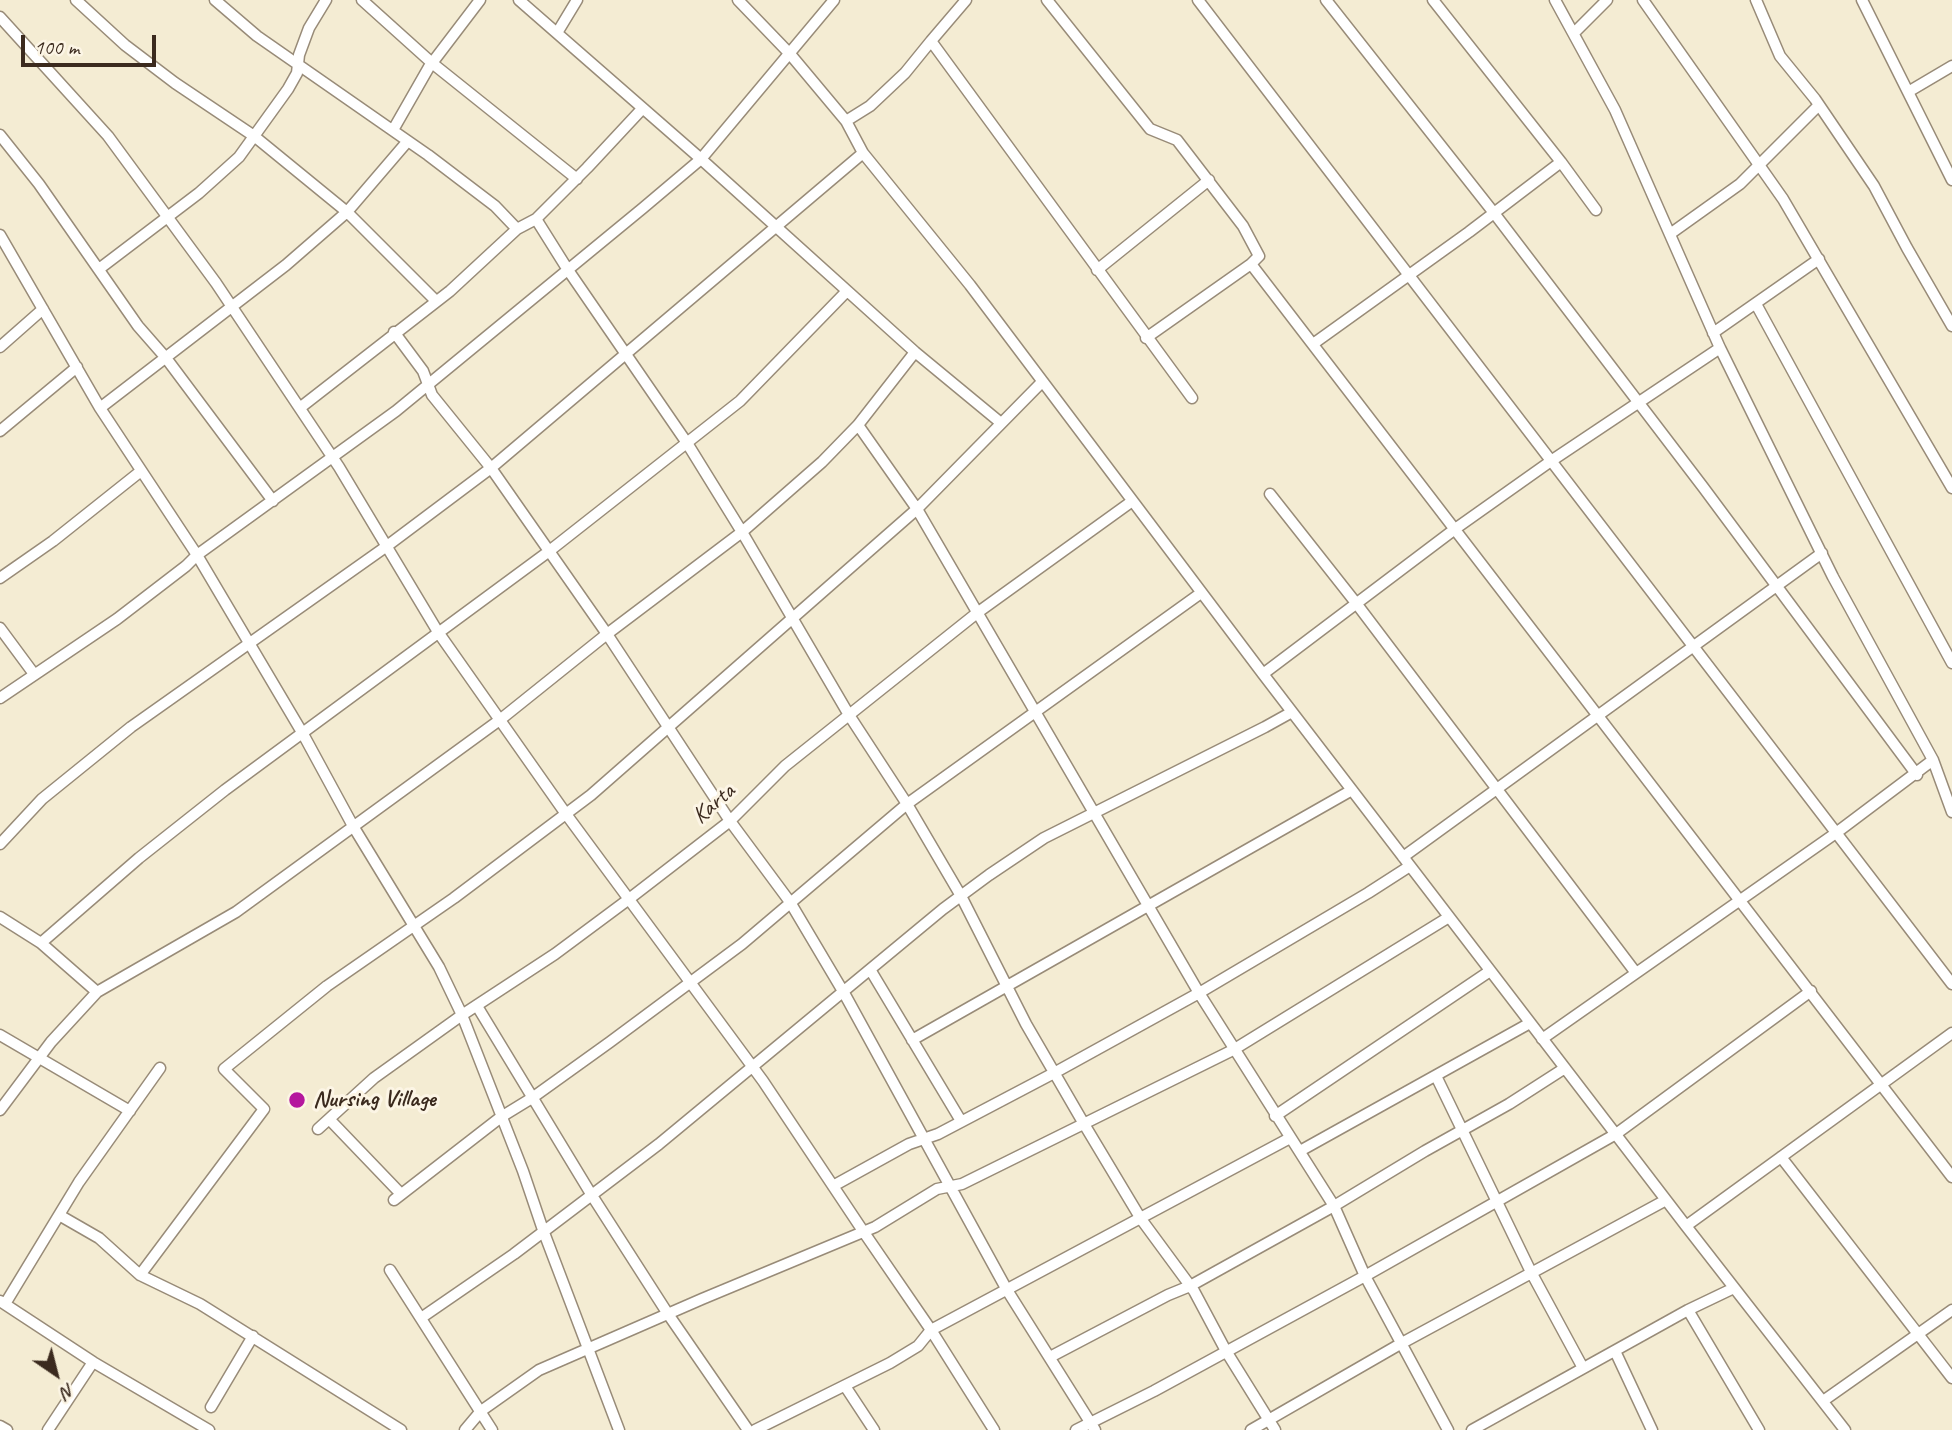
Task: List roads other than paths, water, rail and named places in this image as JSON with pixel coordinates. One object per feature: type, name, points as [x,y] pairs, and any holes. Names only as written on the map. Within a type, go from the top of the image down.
[{"type":"street","points":[[76,0],[125,45],[175,83],[254,136],[347,212],[436,301]]},
{"type":"street","points":[[215,0],[257,36],[495,206],[517,229]]},
{"type":"street","points":[[99,269],[199,193],[239,157],[288,89],[309,27],[326,0]]},
{"type":"street","points":[[362,0],[432,63],[577,179]]},
{"type":"street","points":[[393,131],[432,63],[480,0]]},
{"type":"street","points":[[519,0],[915,352],[1001,423]]},
{"type":"street","points":[[556,33],[577,0]]},
{"type":"street","points":[[738,0],[790,54],[846,121],[863,153],[970,285],[1131,502],[1686,1226],[1846,1430]]},
{"type":"street","points":[[0,698],[117,619],[197,555],[396,411],[701,159],[834,0]]},
{"type":"street","points":[[846,121],[870,106],[896,81],[966,0]]},
{"type":"street","points":[[1047,0],[1150,129],[1177,140],[1243,226],[1259,256],[1146,338]]},
{"type":"street","points":[[1198,0],[1952,984]]},
{"type":"street","points":[[1326,0],[1494,213],[1917,775]]},
{"type":"street","points":[[1433,0],[1561,162],[1595,210]]},
{"type":"street","points":[[1555,0],[1615,110],[1720,348],[1822,553],[1933,760],[1952,812]]},
{"type":"street","points":[[1574,33],[1607,0]]},
{"type":"street","points":[[1643,0],[1783,199],[1952,488]]},
{"type":"street","points":[[1756,0],[1780,56],[1819,105],[1874,186],[1952,326]]},
{"type":"street","points":[[1862,0],[1952,180]]},
{"type":"street","points":[[0,17],[107,136],[232,307],[333,457],[438,632],[566,814],[752,1067],[931,1330],[994,1430]]},
{"type":"street","points":[[930,41],[1192,398]]},
{"type":"street","points":[[1908,92],[1952,66]]},
{"type":"street","points":[[1670,234],[1740,184],[1819,105]]},
{"type":"street","points":[[301,407],[436,301],[517,229],[536,219],[642,109]]},
{"type":"street","points":[[0,135],[39,184],[138,326],[166,358],[273,501]]},
{"type":"street","points":[[100,408],[286,265],[347,212],[407,142]]},
{"type":"street","points":[[0,844],[42,799],[131,727],[250,645],[491,468],[863,153]]},
{"type":"street","points":[[1313,344],[1561,162]]},
{"type":"street","points":[[1097,270],[1209,180]]},
{"type":"street","points":[[536,219],[687,443],[742,532],[849,715],[961,896],[1005,986],[1084,1124],[1141,1219],[1191,1286],[1226,1352],[1273,1425]]},
{"type":"street","points":[[0,236],[100,408],[197,555],[303,734],[353,826],[439,967],[462,1015],[523,1171],[619,1430]]},
{"type":"street","points":[[1713,333],[1819,259]]},
{"type":"street","points":[[1251,264],[1952,1177]]},
{"type":"street","points":[[41,943],[139,858],[225,790],[548,552],[740,401],[847,291]]},
{"type":"street","points":[[1756,304],[1952,663]]},
{"type":"street","points":[[0,347],[43,309]]},
{"type":"street","points":[[394,332],[423,371],[432,395],[491,468],[607,634],[730,821],[790,902],[844,993],[1007,1290],[1093,1426]]},
{"type":"street","points":[[1263,674],[1455,529],[1720,348]]},
{"type":"street","points":[[0,1110],[51,1042],[97,992],[236,912],[501,719],[607,634],[742,532],[822,463],[858,425],[915,352]]},
{"type":"street","points":[[0,431],[76,367]]},
{"type":"street","points":[[140,1275],[264,1109],[224,1069],[327,986],[454,898],[566,814],[794,619],[917,509],[1042,383]]},
{"type":"street","points":[[858,425],[917,509],[1199,993],[1334,1206],[1365,1276],[1448,1430]]},
{"type":"street","points":[[0,578],[53,541],[141,471]]},
{"type":"street","points":[[1270,494],[1356,603],[1636,973]]},
{"type":"street","name":"Karta","points":[[318,1129],[374,1078],[462,1015],[555,954],[629,899],[730,821],[785,766],[977,613],[1131,502]]},
{"type":"street","points":[[833,1186],[1055,1073],[1199,993],[1368,893],[1496,789],[1822,553]]},
{"type":"street","points":[[330,1120],[398,1197],[501,1117],[532,1098],[742,944],[906,804],[1201,593]]},
{"type":"street","points":[[0,628],[34,674]]},
{"type":"street","points":[[421,1318],[514,1254],[659,1144],[961,896],[1044,838],[1292,712]]},
{"type":"street","points":[[1542,1039],[1836,834],[1917,775],[1933,760]]},
{"type":"street","points":[[912,1040],[1352,790]]},
{"type":"street","points":[[465,1430],[481,1411],[539,1370],[875,1227],[937,1189],[962,1184],[1084,1124],[1233,1049],[1449,917]]},
{"type":"street","points":[[0,918],[41,943],[97,992]]},
{"type":"street","points":[[871,971],[961,1121]]},
{"type":"street","points":[[1275,1116],[1490,971]]},
{"type":"street","points":[[1076,1430],[1093,1426],[1497,1203],[1616,1134],[1811,991]]},
{"type":"street","points":[[477,1006],[591,1195],[748,1430]]},
{"type":"street","points":[[1300,1151],[1530,1023]]},
{"type":"street","points":[[1686,1226],[1952,1033]]},
{"type":"street","points":[[0,1035],[130,1111]]},
{"type":"street","points":[[160,1068],[79,1182],[2,1302],[93,1362],[209,1430]]},
{"type":"street","points":[[1050,1357],[1168,1295],[1191,1286],[1334,1206],[1425,1151],[1463,1132],[1565,1068]]},
{"type":"street","points":[[1436,1076],[1531,1272],[1583,1368]]},
{"type":"street","points":[[755,1430],[890,1363],[918,1346],[931,1330],[1290,1138]]},
{"type":"street","points":[[1781,1157],[1952,1378]]},
{"type":"street","points":[[1251,1430],[1273,1425],[1402,1343],[1666,1200]]},
{"type":"street","points":[[59,1215],[99,1238],[140,1275],[200,1304],[401,1430]]},
{"type":"street","points":[[390,1270],[492,1430]]},
{"type":"street","points":[[1472,1430],[1688,1310],[1734,1288]]},
{"type":"street","points":[[1688,1310],[1759,1430]]},
{"type":"street","points":[[1824,1401],[1952,1310]]},
{"type":"street","points":[[211,1407],[253,1336]]},
{"type":"street","points":[[1615,1351],[1652,1430]]},
{"type":"street","points":[[48,1430],[93,1362]]},
{"type":"street","points":[[845,1386],[874,1430]]},
{"type":"street","points":[[0,1426],[7,1430]]},
{"type":"place","name":"Nursing Village","points":[[297,1100]]}]
